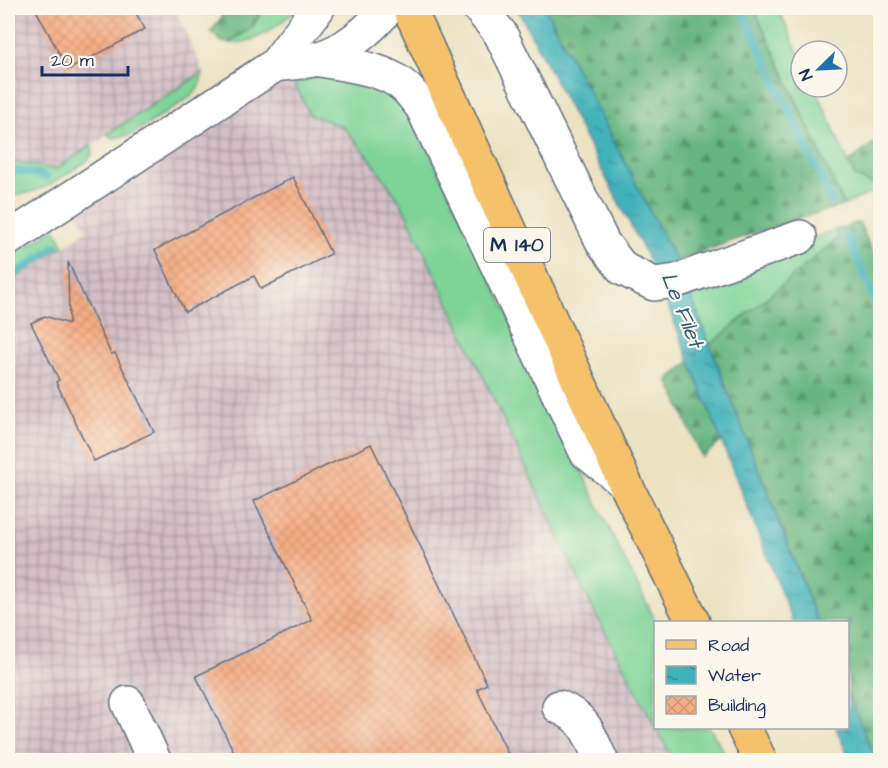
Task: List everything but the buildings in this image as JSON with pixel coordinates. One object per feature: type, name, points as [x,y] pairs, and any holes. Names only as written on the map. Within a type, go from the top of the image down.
[{"type":"main road","name":"M 140","points":[[409,8],[625,483],[693,621]]},
{"type":"main road","points":[[744,729],[760,760]]},
{"type":"street","points":[[8,239],[275,65],[318,8]]},
{"type":"street","points":[[275,65],[316,59],[340,49],[374,25],[388,8]]},
{"type":"street","points":[[478,8],[500,33],[603,243],[623,269],[665,283],[800,237]]},
{"type":"street","points":[[316,59],[367,69],[385,76],[405,87],[422,106],[586,452],[625,483]]},
{"type":"street","points":[[128,703],[154,760]]},
{"type":"street","points":[[559,707],[574,714],[583,723],[601,760]]},
{"type":"shaded area","points":[[8,8],[175,8],[203,72],[56,169],[8,161]]},
{"type":"shaded area","points":[[289,74],[310,114],[343,127],[369,157],[402,205],[592,607],[654,723],[654,729],[657,729],[674,760],[8,760],[8,283],[87,231],[78,213]]},
{"type":"green space","points":[[224,8],[263,8],[253,27],[228,43],[222,42],[211,32],[221,18]]},
{"type":"green space","points":[[263,8],[298,8],[274,28],[257,38],[228,43],[249,29]]},
{"type":"green space","points":[[545,8],[754,8],[789,85],[789,99],[796,99],[844,205],[760,231],[676,261]]},
{"type":"green space","points":[[754,8],[778,8],[792,39],[789,39],[789,85]]},
{"type":"green space","points":[[203,72],[199,87],[192,96],[131,135],[113,138],[107,134]]},
{"type":"green space","points":[[321,76],[368,80],[407,106],[656,621],[654,724],[592,607],[402,205],[369,157],[343,127],[310,115],[294,83]]},
{"type":"green space","points":[[796,99],[820,99],[855,177],[880,187],[844,205]]},
{"type":"green space","points":[[880,137],[880,187],[855,177],[849,163]]},
{"type":"green space","points":[[91,145],[92,152],[89,159],[59,179],[41,189],[8,196],[8,161],[56,169]]},
{"type":"green space","points":[[859,222],[880,268],[880,760],[872,753],[849,696],[849,621],[818,621],[710,345],[838,238],[835,230]]},
{"type":"green space","points":[[55,228],[64,246],[8,283],[8,259]]},
{"type":"green space","points":[[835,230],[839,238],[710,345],[686,284]]},
{"type":"green space","points":[[690,361],[722,441],[702,457],[668,380]]},
{"type":"green space","points":[[657,729],[711,729],[728,760],[674,760]]},
{"type":"water","name":"Le Filet","points":[[517,8],[545,8],[676,261],[818,621],[793,621],[652,266]]},
{"type":"water","points":[[849,696],[876,760],[850,760],[836,729],[849,729]]},
{"type":"waterway","points":[[741,8],[832,202]]},
{"type":"waterway","points":[[8,170],[41,175],[46,178]]},
{"type":"waterway","points":[[847,236],[880,311]]},
{"type":"waterway","points":[[8,279],[56,246]]}]
